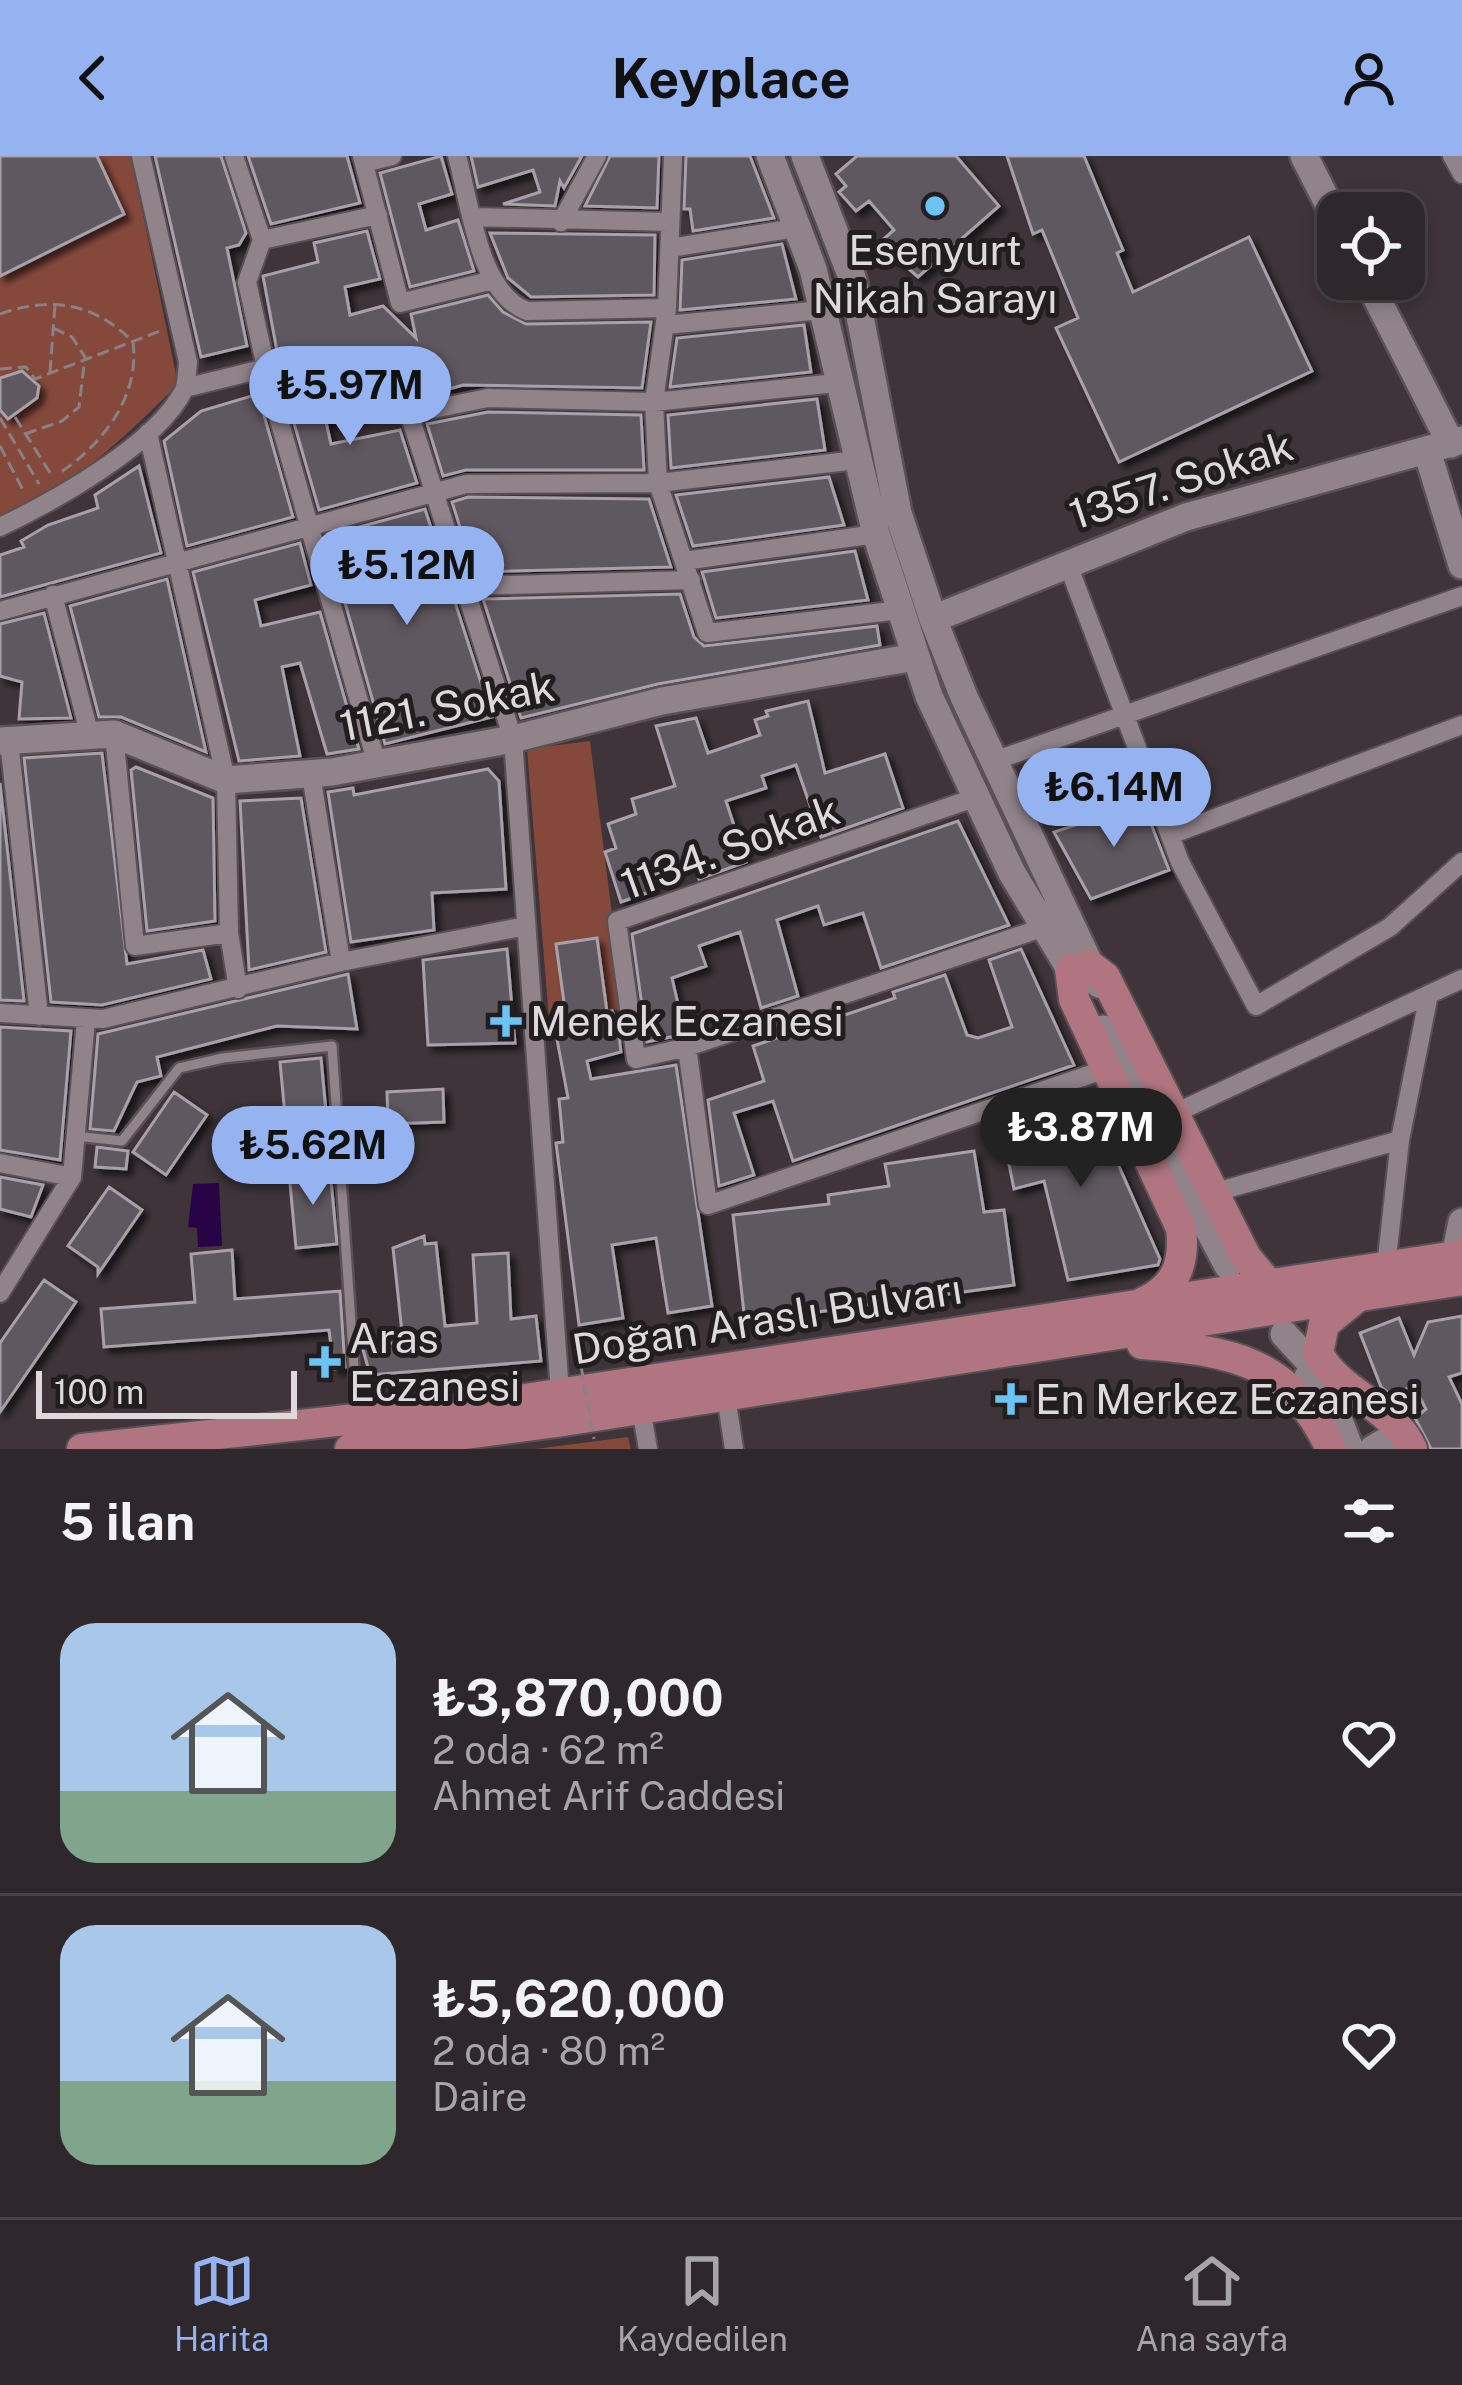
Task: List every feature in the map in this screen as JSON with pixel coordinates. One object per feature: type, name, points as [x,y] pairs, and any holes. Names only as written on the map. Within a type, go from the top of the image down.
[{"type":"main road","points":[[1133,1307],[1160,1295],[1172,1282],[1184,1249],[1181,1228],[1074,999],[1080,967],[1105,977],[1246,1257],[1270,1286]]},
{"type":"main road","name":"Doğan Araslı Bulvarı","points":[[354,1436],[560,1394],[1386,1267],[1460,1264]]},
{"type":"main road","name":"Doğan Araslı Bulvarı","points":[[82,1449],[354,1436],[641,1408],[1357,1298],[1460,1264]]},
{"type":"main road","points":[[1357,1298],[1324,1324],[1318,1353],[1328,1369],[1400,1428],[1397,1448]]},
{"type":"main road","points":[[1095,1340],[1213,1349],[1246,1358],[1297,1396],[1330,1449]]},
{"type":"street","points":[[0,527],[43,506],[148,433],[185,388],[188,362],[142,156]]},
{"type":"street","points":[[234,156],[262,240],[247,282],[272,395],[378,768]]},
{"type":"street","points":[[392,156],[363,159],[400,303],[493,280]]},
{"type":"street","points":[[457,156],[493,280],[512,306],[527,311],[666,316],[822,310]]},
{"type":"street","points":[[561,222],[597,156]]},
{"type":"street","points":[[674,156],[666,316],[654,402],[658,483],[707,633],[900,610]]},
{"type":"street","points":[[770,156],[822,310],[876,534],[915,657],[1012,873],[1042,928],[1080,967]]},
{"type":"street","points":[[805,156],[848,261],[898,514],[933,619],[1040,856],[1080,967],[1233,1264]]},
{"type":"street","points":[[1304,156],[1322,192]]},
{"type":"street","points":[[1452,156],[1462,174]]},
{"type":"street","points":[[262,240],[378,215]]},
{"type":"street","points":[[474,218],[670,222]]},
{"type":"street","points":[[670,248],[796,228]]},
{"type":"street","points":[[1376,300],[1447,445],[1462,565]]},
{"type":"street","points":[[272,395],[393,363],[413,413],[513,739],[560,1394]]},
{"type":"street","points":[[185,388],[266,368]]},
{"type":"street","points":[[413,413],[488,398],[654,402],[836,383],[860,384],[878,406]]},
{"type":"street","points":[[148,433],[226,780],[229,933],[238,989]]},
{"type":"street","name":"1357. Sokak","points":[[933,619],[1067,562],[1272,490],[1447,445]]},
{"type":"street","points":[[0,610],[466,484],[658,483],[857,460]]},
{"type":"street","points":[[466,586],[687,571],[876,534]]},
{"type":"street","points":[[1067,562],[1170,836],[1256,1006],[1390,927],[1462,862]]},
{"type":"street","points":[[53,595],[102,733],[135,946],[229,933]]},
{"type":"street","points":[[994,761],[1462,596]]},
{"type":"street","name":"1121. Sokak","points":[[5,741],[102,733],[226,780],[378,768],[662,700],[915,657]]},
{"type":"street","points":[[1170,836],[1462,724]]},
{"type":"street","points":[[5,741],[39,1016]]},
{"type":"street","points":[[311,774],[341,962]]},
{"type":"street","name":"1134. Sokak","points":[[687,1047],[636,1059],[617,921],[980,796]]},
{"type":"street","points":[[1012,873],[1022,881],[1040,875],[1040,856]]},
{"type":"street","points":[[0,1013],[86,1020],[526,926]]},
{"type":"street","points":[[1042,928],[687,1047],[708,1205],[1106,1069]]},
{"type":"street","points":[[1171,1114],[1462,979]]},
{"type":"street","points":[[1386,1267],[1400,1140],[1429,994]]},
{"type":"street","points":[[0,1293],[8,1267],[71,1177],[86,1020]]},
{"type":"street","points":[[1216,1192],[1400,1140]]},
{"type":"street","points":[[0,1163],[71,1177]]},
{"type":"street","points":[[1460,1264],[1462,1222]]},
{"type":"street","points":[[1350,1449],[1324,1394],[1279,1336],[1397,1448]]},
{"type":"street","points":[[726,1396],[734,1449]]},
{"type":"street","points":[[641,1408],[648,1449]]},
{"type":"lane","points":[[75,1136],[122,1141],[179,1068],[223,1058],[332,1046],[354,1436]]},
{"type":"path","points":[[0,314],[56,304],[99,314],[133,342],[135,373],[128,395],[98,441],[53,478],[25,493],[0,446]]},
{"type":"path","points":[[50,372],[56,304]]},
{"type":"path","points":[[0,369],[26,367],[35,379],[179,324]]},
{"type":"path","points":[[26,434],[62,421],[79,407],[85,357],[72,337],[53,328]]},
{"type":"path","points":[[14,417],[53,478]]},
{"type":"path","points":[[0,418],[40,485]]},
{"type":"path","points":[[581,1366],[594,1439]]},
{"type":"shaded area","points":[[0,156],[131,156],[178,384],[72,479],[0,522]]},
{"type":"shaded area","points":[[590,741],[624,1009],[549,1019],[527,749]]},
{"type":"shaded area","points":[[219,1183],[222,1246],[198,1247],[197,1228],[188,1227],[193,1184]]},
{"type":"shaded area","points":[[628,1437],[631,1449],[535,1449]]},
{"type":"building","points":[[0,156],[97,156],[124,214],[0,276]]},
{"type":"building","points":[[155,156],[221,156],[246,233],[239,245],[227,248],[247,346],[201,357]]},
{"type":"building","points":[[248,156],[347,156],[360,203],[271,224]]},
{"type":"building","points":[[441,156],[452,194],[419,204],[426,230],[458,220],[474,271],[410,287],[380,173]]},
{"type":"building","points":[[471,156],[582,156],[564,188],[560,181],[555,206],[503,204],[540,192],[533,170],[478,187]]},
{"type":"building","points":[[610,156],[659,156],[657,208],[585,206]]},
{"type":"building","points":[[686,156],[750,156],[774,218],[693,231],[690,209],[684,209]]},
{"type":"building","points":[[857,156],[956,156],[999,206],[918,277],[879,243],[894,230],[869,201],[856,211],[839,192],[846,186],[836,174]]},
{"type":"building","points":[[1007,156],[1084,156],[1123,250],[1117,253],[1133,292],[1249,237],[1312,371],[1119,462],[1056,328],[1078,318],[1042,230],[1033,234]]},
{"type":"building","points":[[367,231],[380,279],[345,287],[350,315],[383,306],[416,338],[411,314],[488,295],[503,312],[526,324],[651,322],[642,388],[463,385],[418,398],[405,358],[395,350],[282,378],[263,276],[318,262],[314,243]]},
{"type":"building","points":[[490,233],[655,235],[654,295],[531,297],[508,278]]},
{"type":"building","points":[[782,244],[796,299],[680,310],[682,260]]},
{"type":"building","points":[[804,325],[811,372],[670,387],[677,338]]},
{"type":"building","points":[[22,371],[39,386],[37,398],[8,419],[0,410],[0,378]]},
{"type":"building","points":[[384,379],[392,406],[326,422],[331,444],[400,430],[417,483],[319,510],[289,406]]},
{"type":"building","points":[[258,394],[293,517],[187,546],[164,441],[201,411]]},
{"type":"building","points":[[817,399],[825,450],[671,468],[668,415]]},
{"type":"building","points":[[488,412],[641,415],[644,470],[466,470],[443,476],[427,424]]},
{"type":"building","points":[[139,466],[161,553],[0,597],[0,555],[24,547],[21,541],[48,525],[98,508],[95,495]]},
{"type":"building","points":[[829,477],[844,525],[693,546],[676,495]]},
{"type":"building","points":[[468,497],[649,499],[671,567],[474,572],[452,502]]},
{"type":"building","points":[[425,509],[492,717],[385,744],[326,536]]},
{"type":"building","points":[[300,543],[311,585],[255,600],[261,626],[320,612],[359,749],[327,754],[300,663],[282,667],[300,756],[239,761],[193,572]]},
{"type":"building","points":[[855,551],[868,600],[716,618],[702,572]]},
{"type":"building","points":[[167,579],[206,752],[121,717],[99,717],[70,606]]},
{"type":"building","points":[[680,594],[694,637],[704,646],[877,626],[880,645],[658,684],[521,718],[483,599]]},
{"type":"building","points":[[44,613],[71,718],[19,719],[22,682],[0,676],[0,624]]},
{"type":"building","points":[[808,701],[825,773],[885,754],[903,808],[821,837],[796,765],[762,776],[766,788],[726,801],[746,862],[699,879],[693,862],[648,877],[652,891],[621,902],[605,852],[616,848],[608,824],[636,814],[632,799],[675,786],[656,726],[696,718],[708,753],[760,735],[755,720],[768,716],[766,711]]},
{"type":"building","points":[[102,753],[127,964],[203,950],[211,979],[102,1005],[51,1002],[24,758]]},
{"type":"building","points":[[136,767],[213,798],[215,921],[147,931],[131,770]]},
{"type":"building","points":[[488,769],[499,781],[506,889],[432,893],[434,930],[351,942],[328,792],[353,788],[354,795]]},
{"type":"building","points":[[0,783],[24,1001],[0,1000]]},
{"type":"building","points":[[301,798],[326,952],[249,970],[240,801]]},
{"type":"building","points":[[1143,803],[1169,870],[1091,899],[1054,832]]},
{"type":"building","points":[[958,821],[1009,925],[881,968],[863,913],[824,925],[818,906],[777,920],[798,996],[761,1008],[740,932],[699,946],[706,966],[672,978],[685,1034],[647,1042],[632,934]]},
{"type":"building","points":[[597,938],[607,1012],[612,1011],[618,1026],[621,1052],[587,1061],[591,1079],[676,1065],[712,1306],[668,1313],[656,1238],[612,1245],[623,1318],[579,1325],[556,1143],[563,1142],[559,1099],[568,1098],[556,1034],[557,1018],[566,1017],[556,944]]},
{"type":"building","points":[[507,949],[515,1043],[428,1045],[423,960]]},
{"type":"building","points":[[1021,949],[1074,1065],[793,1161],[773,1101],[734,1113],[754,1175],[719,1186],[708,1100],[764,1081],[753,1046],[895,998],[893,992],[945,975],[967,1035],[978,1038],[1012,1027],[989,960]]},
{"type":"building","points":[[348,974],[357,1029],[277,1026],[157,1057],[161,1076],[137,1082],[114,1131],[90,1129],[98,1034]]},
{"type":"building","points":[[0,1027],[71,1031],[60,1160],[0,1150]]},
{"type":"building","points":[[321,1058],[328,1133],[287,1137],[280,1062]]},
{"type":"building","points":[[443,1089],[444,1122],[388,1124],[387,1092]]},
{"type":"building","points":[[174,1092],[207,1115],[166,1175],[133,1152]]},
{"type":"building","points":[[1088,1096],[1160,1259],[1158,1265],[1068,1280],[1044,1181],[1014,1189],[1002,1130]]},
{"type":"building","points":[[97,1147],[128,1151],[126,1169],[95,1167]]},
{"type":"building","points":[[974,1151],[984,1212],[1004,1210],[1014,1285],[745,1322],[733,1215],[829,1204],[828,1195],[889,1186],[885,1164]]},
{"type":"building","points":[[330,1169],[337,1244],[296,1248],[289,1173]]},
{"type":"building","points":[[0,1177],[43,1185],[31,1217],[0,1209]]},
{"type":"building","points":[[109,1187],[142,1210],[98,1274],[98,1267],[68,1246]]},
{"type":"building","points":[[424,1236],[425,1244],[436,1243],[445,1326],[477,1323],[473,1255],[508,1253],[511,1319],[536,1316],[541,1361],[370,1375],[362,1346],[403,1342],[393,1248]]},
{"type":"building","points":[[232,1250],[235,1299],[340,1291],[345,1367],[334,1369],[329,1330],[104,1347],[101,1309],[195,1302],[191,1254]]},
{"type":"building","points":[[44,1280],[76,1302],[0,1412],[0,1343]]},
{"type":"building","points":[[1462,1316],[1462,1373],[1449,1377],[1462,1404],[1462,1449],[1431,1449],[1415,1418],[1426,1409],[1414,1386],[1391,1395],[1381,1387],[1360,1333],[1399,1318],[1414,1355],[1428,1322]]},
{"type":"place","name":"Esenyurt Nikah Sarayı","points":[[935,206]]},
{"type":"place","name":"Menek Eczanesi","points":[[506,1021]]},
{"type":"place","name":"Aras Eczanesi","points":[[325,1362]]},
{"type":"place","name":"En Merkez Eczanesi","points":[[1011,1399]]}]
